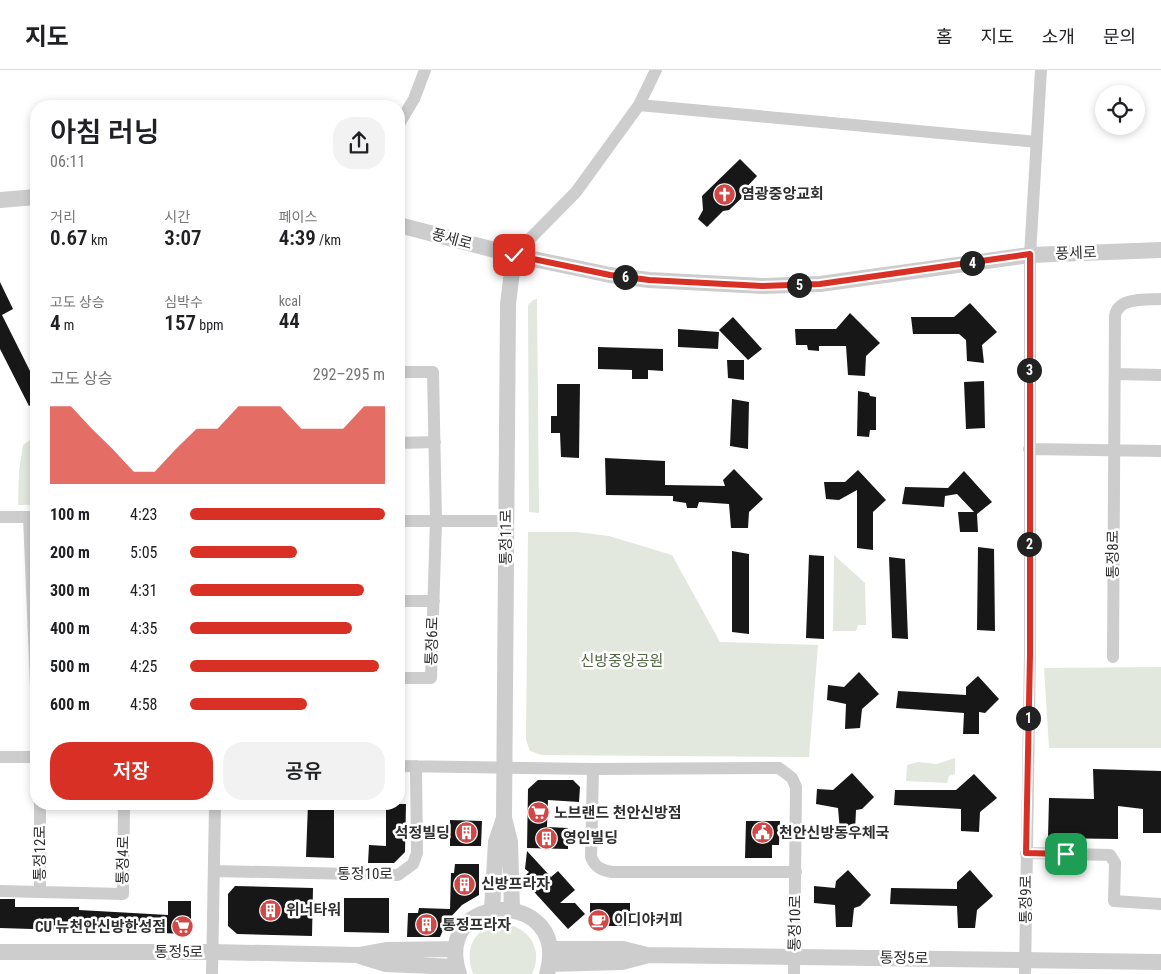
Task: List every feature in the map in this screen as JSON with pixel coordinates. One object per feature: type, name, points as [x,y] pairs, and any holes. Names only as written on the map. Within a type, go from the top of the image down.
[{"type":"street","points":[[405,114],[414,99],[425,70]]},
{"type":"street","points":[[514,255],[576,192],[639,105],[656,70]]},
{"type":"street","name":"통정9로","points":[[1026,968],[1030,654],[1030,254],[1041,70]]},
{"type":"street","points":[[639,105],[1037,142]]},
{"type":"street","points":[[0,200],[30,198]]},
{"type":"street","name":"풍세로","points":[[405,227],[514,255],[610,275],[649,280],[762,286],[820,284],[1030,254],[1161,250]]},
{"type":"street","name":"통정11로","points":[[504,818],[508,304],[514,255]]},
{"type":"street","name":"통정8로","points":[[1113,657],[1116,309],[1124,302],[1161,299]]},
{"type":"street","name":"통정6로","points":[[405,372],[433,372],[436,521],[431,678],[405,678]]},
{"type":"street","points":[[1115,374],[1161,375]]},
{"type":"street","points":[[405,442],[435,442]]},
{"type":"street","points":[[1029,449],[1161,451]]},
{"type":"street","points":[[0,517],[30,517]]},
{"type":"street","points":[[405,521],[506,521]]},
{"type":"street","name":"통정6로","points":[[405,601],[434,601]]},
{"type":"street","points":[[0,757],[30,757]]},
{"type":"street","name":"통정10로","points":[[405,766],[504,766],[592,769],[779,768],[786,772],[796,787],[794,974]]},
{"type":"street","name":"통정10로","points":[[214,870],[398,875],[413,864],[417,853],[416,766]]},
{"type":"street","name":"통정10로","points":[[592,769],[591,857],[594,864],[601,870],[612,872],[796,872]]},
{"type":"street","name":"통정12로","points":[[0,891],[40,892],[40,810]]},
{"type":"street","name":"통정4로","points":[[40,892],[123,894],[124,810]]},
{"type":"street","points":[[212,974],[215,810]]},
{"type":"street","points":[[504,818],[510,842],[512,910]]},
{"type":"street","points":[[492,910],[496,842],[504,818]]},
{"type":"street","points":[[1026,853],[1110,855],[1115,863],[1114,901],[1161,904]]},
{"type":"street","points":[[359,956],[386,964],[457,971],[455,949],[461,932],[471,920],[492,910],[512,910],[530,917],[541,928],[549,962]]},
{"type":"street","points":[[359,956],[386,950],[455,949]]},
{"type":"street","name":"통정5로","points":[[549,962],[623,949],[647,955],[795,956],[1026,968],[1161,962]]},
{"type":"street","name":"통정5로","points":[[0,952],[212,952],[359,956]]},
{"type":"green space","points":[[537,299],[539,513],[529,512],[528,305]]},
{"type":"green space","points":[[30,440],[30,505],[18,505],[19,471],[23,445]]},
{"type":"green space","name":"신방중앙공원","points":[[528,532],[577,532],[609,536],[672,555],[720,642],[818,645],[809,757],[542,755],[530,751],[526,740]]},
{"type":"green space","points":[[834,555],[865,583],[866,625],[858,625],[856,631],[833,631]]},
{"type":"green space","points":[[1161,667],[1161,748],[1049,748],[1044,668]]},
{"type":"green space","points":[[955,758],[955,774],[949,776],[947,783],[906,781],[907,765],[918,762],[937,764]]},
{"type":"green space","points":[[498,923],[508,924],[517,928],[530,939],[536,955],[532,974],[473,974],[470,965],[470,949],[473,942],[482,931]]},
{"type":"building","name":"염광중앙교회","points":[[740,159],[757,176],[745,189],[748,192],[729,210],[723,211],[707,227],[698,219],[703,210],[702,196]]},
{"type":"building","points":[[0,282],[13,309],[2,315],[30,371],[30,406],[0,349]]},
{"type":"building","points":[[970,303],[997,332],[982,345],[984,363],[967,361],[966,340],[959,334],[913,334],[911,317],[954,317]]},
{"type":"building","points":[[850,313],[880,343],[866,356],[865,376],[848,375],[846,346],[819,346],[819,351],[808,350],[807,345],[796,345],[795,329],[836,329]]},
{"type":"building","points":[[733,317],[762,349],[748,360],[719,330]]},
{"type":"building","points":[[678,329],[719,332],[718,349],[678,347]]},
{"type":"building","points":[[598,347],[663,349],[663,371],[648,370],[648,379],[632,379],[632,370],[598,369]]},
{"type":"building","points":[[727,360],[744,360],[744,380],[728,378]]},
{"type":"building","points":[[984,381],[985,428],[966,429],[964,382]]},
{"type":"building","points":[[557,384],[580,384],[579,458],[561,457],[560,433],[551,433],[551,416],[557,416]]},
{"type":"building","points":[[858,391],[869,393],[870,396],[876,397],[876,430],[870,430],[869,437],[857,436]]},
{"type":"building","points":[[732,399],[749,402],[748,449],[730,446]]},
{"type":"building","points":[[605,458],[665,461],[665,485],[725,486],[723,480],[734,469],[763,499],[749,512],[748,528],[731,528],[729,504],[699,502],[697,508],[687,508],[686,503],[673,501],[673,496],[606,495]]},
{"type":"building","points":[[858,470],[886,500],[873,512],[873,550],[857,548],[857,490],[839,500],[826,499],[824,482],[845,482]]},
{"type":"building","points":[[964,471],[992,502],[977,514],[978,532],[960,532],[958,512],[974,512],[957,494],[945,496],[944,507],[902,504],[905,487],[948,488]]},
{"type":"building","points":[[978,547],[994,549],[995,631],[977,630]]},
{"type":"building","points":[[732,551],[749,554],[749,634],[732,632]]},
{"type":"building","points":[[809,555],[824,556],[824,639],[806,638]]},
{"type":"building","points":[[889,557],[905,559],[908,639],[892,638]]},
{"type":"building","points":[[859,672],[879,694],[862,709],[860,728],[845,729],[846,704],[827,700],[828,685],[844,687]]},
{"type":"building","points":[[978,676],[999,699],[985,713],[979,712],[979,734],[963,734],[964,713],[896,708],[898,691],[966,695],[966,687]]},
{"type":"building","points":[[1093,769],[1161,771],[1161,833],[1143,833],[1143,809],[1118,806],[1118,839],[1048,838],[1049,798],[1094,799]]},
{"type":"building","points":[[852,773],[874,797],[862,809],[856,810],[855,831],[840,831],[838,808],[816,804],[817,789],[833,790]]},
{"type":"building","points":[[974,774],[997,798],[980,812],[979,832],[961,831],[961,809],[894,805],[895,790],[956,790]]},
{"type":"building","name":"노브랜드 천안신방점","points":[[538,780],[573,780],[580,787],[579,802],[548,800],[547,827],[568,828],[568,849],[527,848],[528,789]]},
{"type":"building","points":[[406,804],[405,852],[394,863],[368,863],[369,845],[386,846],[386,810],[405,810]]},
{"type":"building","points":[[308,810],[334,810],[334,858],[306,857]]},
{"type":"building","name":"석정빌딩","points":[[450,820],[482,821],[481,846],[450,846]]},
{"type":"building","name":"천안신방동우체국","points":[[746,821],[780,821],[779,845],[772,845],[772,858],[745,858]]},
{"type":"building","points":[[527,851],[551,877],[558,871],[575,890],[560,903],[575,903],[585,914],[568,929],[526,883],[530,880],[525,876],[529,872],[525,869]]},
{"type":"building","points":[[455,864],[479,864],[479,895],[462,905],[447,921],[440,937],[407,937],[408,913],[418,913],[419,908],[450,909],[451,873],[454,873]]},
{"type":"building","points":[[848,870],[871,895],[860,906],[854,908],[852,927],[836,927],[835,905],[814,903],[814,886],[835,888],[836,881]]},
{"type":"building","points":[[970,870],[993,896],[977,910],[975,928],[958,928],[957,906],[890,904],[891,888],[957,889],[957,882]]},
{"type":"building","name":"위너타워","points":[[235,886],[313,888],[312,936],[237,934],[228,926],[228,894]]},
{"type":"building","points":[[344,898],[389,898],[389,933],[344,932]]},
{"type":"building","points":[[0,899],[15,899],[15,907],[79,907],[79,910],[168,915],[168,901],[191,901],[191,934],[0,928]]},
{"type":"building","points":[[590,903],[630,903],[630,926],[590,926]]},
{"type":"place","name":"염광중앙교회","points":[[725,194]]},
{"type":"place","name":"노브랜드 천안신방점","points":[[538,813]]},
{"type":"place","name":"석정빌딩","points":[[466,833]]},
{"type":"place","name":"천안신방동우체국","points":[[763,833]]},
{"type":"place","name":"영인빌딩","points":[[547,838]]},
{"type":"place","name":"신방프라자","points":[[465,884]]},
{"type":"place","name":"위너타워","points":[[270,910]]},
{"type":"place","name":"이디야커피","points":[[598,920]]},
{"type":"place","name":"통정프라자","points":[[426,925]]},
{"type":"place","name":"CU 뉴천안신방한성점","points":[[182,927]]},
{"type":"route","points":[[514,255],[610,275],[649,280],[762,286],[820,284],[1030,254],[1030,654],[1026,853],[1066,854]]}]
